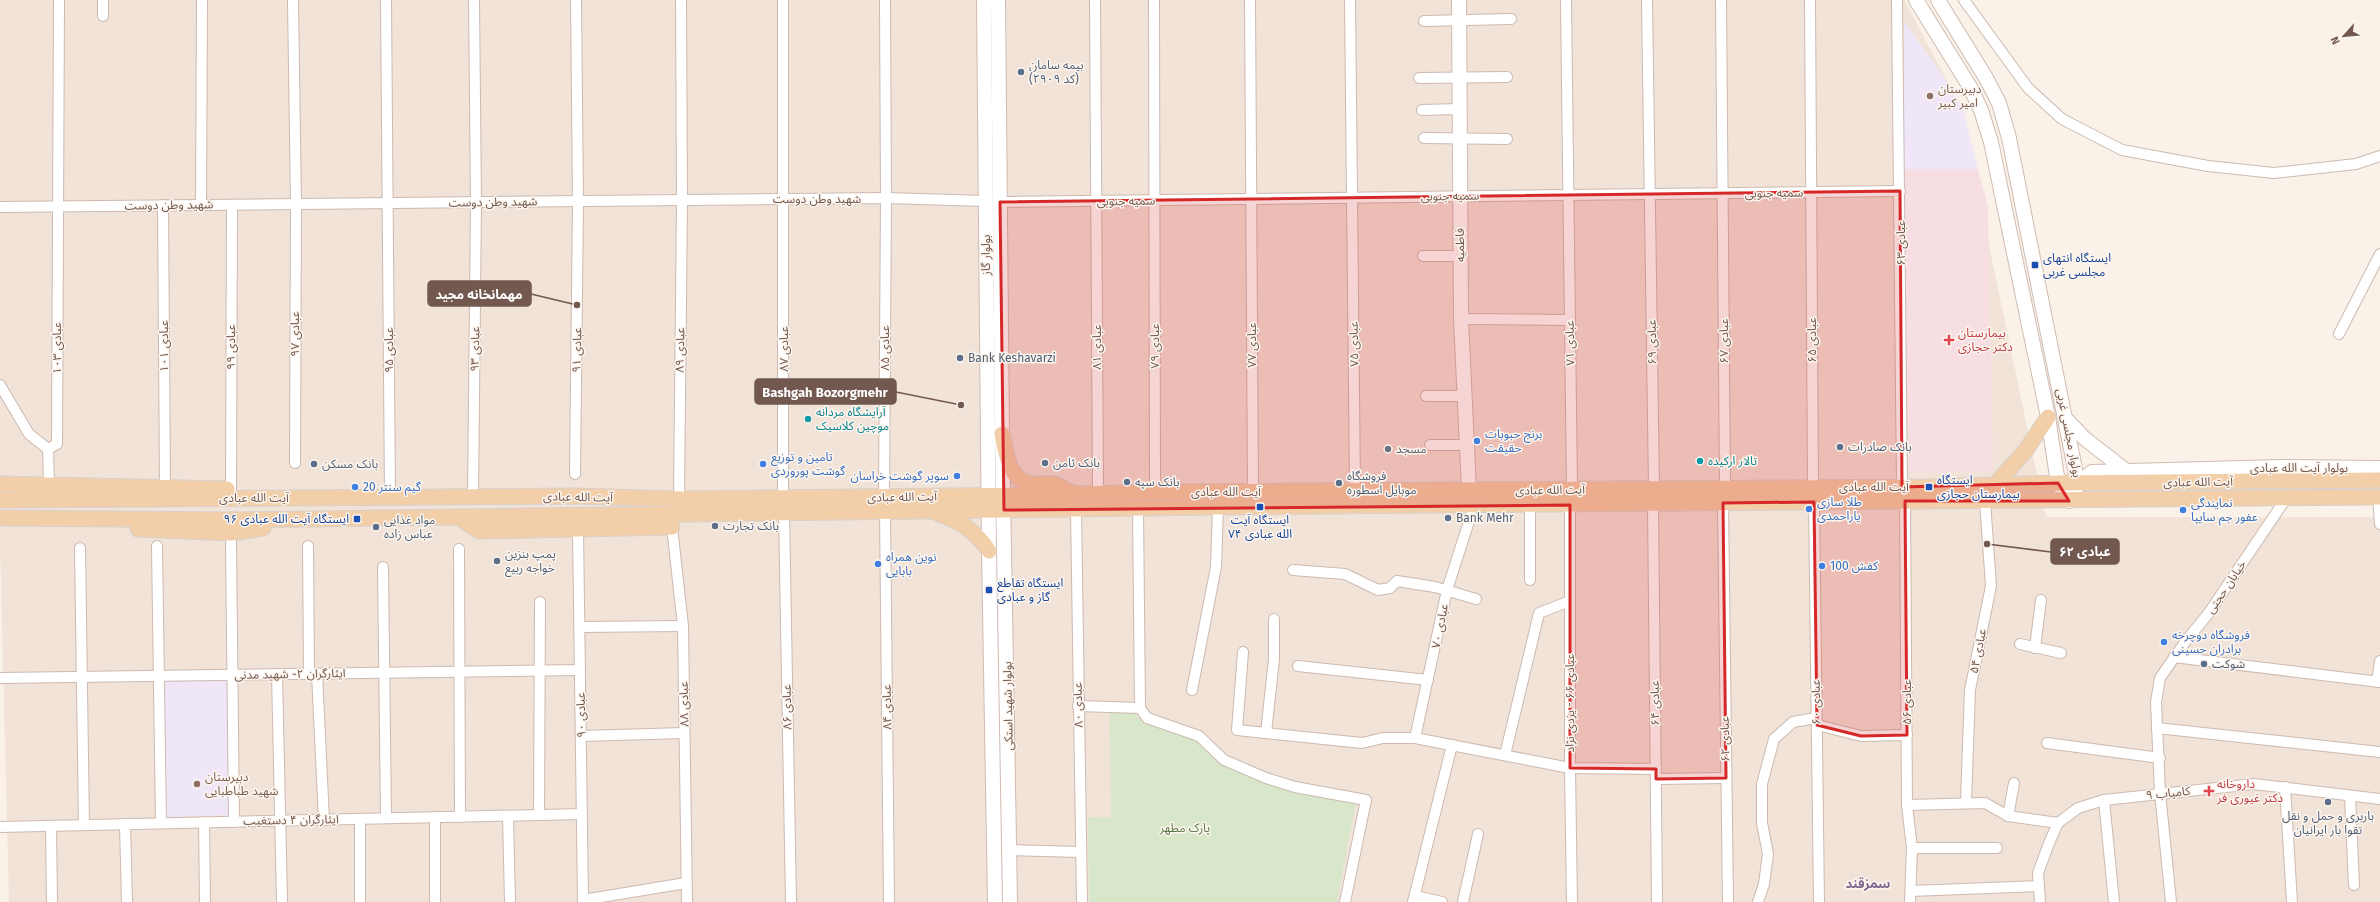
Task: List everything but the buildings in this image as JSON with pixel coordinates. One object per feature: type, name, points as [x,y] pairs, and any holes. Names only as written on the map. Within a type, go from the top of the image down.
[{"type":"main road","name":"بولوار گاز","points":[[984,0],[988,503]]},
{"type":"main road","name":"بولوار گاز","points":[[998,0],[1004,503]]},
{"type":"main road","name":"فاطمیه","points":[[1459,0],[1459,195],[1461,319],[1469,490]]},
{"type":"main road","name":"بولوار مجلسی غربی","points":[[1916,0],[1970,87],[1981,110],[1991,142],[2048,417],[2058,483],[2069,500],[2078,484],[2067,420],[2007,131],[1998,103],[1986,78],[1938,0]]},
{"type":"main road","points":[[1994,486],[2026,450],[2048,417]]},
{"type":"main road","points":[[2067,420],[2084,438],[2125,470]]},
{"type":"main road","points":[[1002,434],[1009,466],[1017,477],[1032,484],[1055,484],[1070,492],[1076,493]]},
{"type":"main road","name":"بولوار آیت الله عبادی","points":[[2078,484],[2092,472],[2125,470],[2380,468]]},
{"type":"main road","name":"آیت الله عبادی","points":[[0,500],[575,496],[679,499],[784,505],[1004,503],[1076,509],[1653,505],[1814,502],[1994,486],[2058,483],[2380,480]]},
{"type":"main road","points":[[0,484],[274,490],[295,498]]},
{"type":"main road","name":"آیت الله عبادی","points":[[1004,503],[1076,493],[1813,486],[1985,501],[2379,497]]},
{"type":"main road","points":[[575,496],[577,522],[619,528],[672,527]]},
{"type":"main road","name":"آیت الله عبادی","points":[[885,504],[930,511],[988,503]]},
{"type":"main road","name":"بولوار شهید استکی","points":[[988,503],[995,902]]},
{"type":"main road","name":"بولوار شهید استکی","points":[[1004,503],[1010,902]]},
{"type":"main road","name":"آیت الله عبادی","points":[[0,518],[295,520],[458,517],[577,522],[635,516],[654,516],[784,505]]},
{"type":"main road","points":[[930,511],[950,518],[969,529],[981,539],[988,551]]},
{"type":"main road","points":[[619,528],[635,516]]},
{"type":"main road","points":[[0,528],[80,527],[231,533],[270,527],[295,520]]},
{"type":"street","points":[[58,0],[59,206]]},
{"type":"street","points":[[103,0],[103,16]]},
{"type":"street","points":[[202,0],[202,205]]},
{"type":"street","name":"عبادی ۹۷","points":[[293,0],[296,204],[295,464]]},
{"type":"street","name":"عبادی ۹۵","points":[[386,0],[390,498]]},
{"type":"street","name":"عبادی ۹۳","points":[[473,497],[476,202],[474,0]]},
{"type":"street","name":"عبادی ۹۱","points":[[576,0],[578,201],[576,474]]},
{"type":"street","name":"عبادی ۸۹","points":[[679,499],[682,200],[681,0]]},
{"type":"street","name":"عبادی ۸۷","points":[[783,0],[784,505]]},
{"type":"street","name":"عبادی ۸۵","points":[[885,0],[885,504]]},
{"type":"street","name":"عبادی ۸۱","points":[[1095,0],[1098,493]]},
{"type":"street","name":"عبادی ۷۹","points":[[1154,0],[1155,492]]},
{"type":"street","name":"عبادی ۷۷","points":[[1250,0],[1253,492]]},
{"type":"street","name":"عبادی ۷۵","points":[[1350,0],[1355,490]]},
{"type":"street","name":"عبادی ۷۱","points":[[1566,0],[1572,489]]},
{"type":"street","name":"عبادی ۶۹","points":[[1647,0],[1654,488]]},
{"type":"street","name":"عبادی ۶۷","points":[[1721,0],[1725,487]]},
{"type":"street","name":"عبادی ۶۵","points":[[1810,0],[1813,486]]},
{"type":"street","name":"عبادی ۶۳","points":[[1897,0],[1904,494]]},
{"type":"street","points":[[1964,0],[2028,88],[2062,119],[2122,150],[2208,166],[2274,173],[2356,164],[2380,156]]},
{"type":"street","points":[[1424,21],[1511,19]]},
{"type":"street","points":[[1419,78],[1506,77]]},
{"type":"street","points":[[1422,110],[1459,109]]},
{"type":"street","points":[[1424,138],[1507,139]]},
{"type":"street","name":"سمیه جنوبی","points":[[1000,202],[1096,202],[1459,195],[1568,196],[1900,191]]},
{"type":"street","name":"شهید وطن دوست","points":[[0,207],[886,198],[986,201]]},
{"type":"street","name":"عبادی ۹۹","points":[[230,489],[232,204]]},
{"type":"street","name":"عبادی ۱۰۱","points":[[163,205],[164,487]]},
{"type":"street","name":"عبادی ۱۰۳","points":[[48,449],[57,444],[59,206]]},
{"type":"street","points":[[2339,334],[2380,254]]},
{"type":"street","points":[[1423,256],[1460,256]]},
{"type":"street","points":[[1461,319],[1569,320]]},
{"type":"street","points":[[0,385],[29,434],[48,449],[49,485]]},
{"type":"street","points":[[1426,396],[1464,396]]},
{"type":"street","points":[[1430,444],[1467,445]]},
{"type":"street","name":"عبادی ۵۶","points":[[1904,494],[1908,805],[1912,848],[1910,902]]},
{"type":"street","name":"خیابان حجتی","points":[[2171,902],[2160,793],[2160,758],[2156,702],[2160,678],[2174,657],[2208,614],[2287,497]]},
{"type":"street","points":[[2379,497],[2380,524]]},
{"type":"street","name":"عبادی ۵۴","points":[[1966,802],[1970,690],[1991,586],[1985,501]]},
{"type":"street","name":"عبادی ۶۰","points":[[1814,502],[1819,902]]},
{"type":"street","name":"عبادی ۶۲","points":[[1723,503],[1728,902]]},
{"type":"street","name":"عبادی ۸۴","points":[[885,504],[889,902]]},
{"type":"street","name":"عبادی ۸۶","points":[[784,505],[791,902]]},
{"type":"street","points":[[1530,505],[1530,580]]},
{"type":"street","name":"عبادی ۶۶ - یزدی نژاد","points":[[1570,505],[1570,768],[1572,902]]},
{"type":"street","name":"عبادی ۶۴","points":[[1653,505],[1657,902]]},
{"type":"street","points":[[1192,690],[1216,567],[1218,507]]},
{"type":"street","points":[[1138,508],[1140,708],[1147,718],[1199,736],[1224,760],[1266,778],[1295,787],[1366,800],[1345,902]]},
{"type":"street","name":"عبادی ۸۰","points":[[1076,509],[1080,852],[1082,902]]},
{"type":"street","name":"عبادی ۷۰","points":[[1415,738],[1447,590],[1471,515]]},
{"type":"street","points":[[654,516],[672,527]]},
{"type":"street","name":"عبادی ۹۰","points":[[577,522],[580,627],[583,901]]},
{"type":"street","name":"عبادی ۸۸","points":[[672,527],[683,626],[687,902]]},
{"type":"street","points":[[231,542],[234,675],[234,822]]},
{"type":"street","points":[[157,546],[161,823]]},
{"type":"street","points":[[308,546],[313,674],[324,820]]},
{"type":"street","points":[[80,548],[84,825]]},
{"type":"street","points":[[459,549],[460,817]]},
{"type":"street","points":[[383,567],[386,818]]},
{"type":"street","points":[[1293,570],[1345,574],[1378,590],[1390,588],[1397,581],[1447,590],[1476,599]]},
{"type":"street","points":[[2035,648],[2041,600]]},
{"type":"street","points":[[1505,755],[1539,613],[1570,601]]},
{"type":"street","points":[[539,815],[540,602]]},
{"type":"street","points":[[1266,733],[1274,659],[1274,619]]},
{"type":"street","points":[[580,627],[683,626]]},
{"type":"street","points":[[2020,644],[2061,653]]},
{"type":"street","points":[[1243,652],[1236,730],[1362,743],[1383,738],[1415,738],[1570,768],[1726,778]]},
{"type":"street","points":[[2174,657],[2379,682],[2380,661]]},
{"type":"street","points":[[1298,666],[1428,680]]},
{"type":"street","name":"ایثارگران ۲- شهید مدنی","points":[[0,678],[580,670]]},
{"type":"street","points":[[277,674],[282,902]]},
{"type":"street","points":[[1078,706],[1140,708]]},
{"type":"street","points":[[1758,902],[1764,884],[1768,854],[1762,823],[1762,784],[1774,740],[1793,722],[1816,722],[1861,736],[1907,735]]},
{"type":"street","points":[[2157,728],[2380,752]]},
{"type":"street","points":[[581,736],[684,733]]},
{"type":"street","points":[[2047,743],[2160,758]]},
{"type":"street","points":[[1442,902],[1414,899],[1452,745]]},
{"type":"street","points":[[2008,816],[2014,783]]},
{"type":"street","name":"کامیاب ۹","points":[[2058,823],[2078,808],[2104,800],[2254,784],[2380,799]]},
{"type":"street","points":[[2285,787],[2292,902]]},
{"type":"street","points":[[2350,796],[2354,885]]},
{"type":"street","points":[[2104,800],[2114,902]]},
{"type":"street","points":[[1908,805],[1966,802],[1984,803],[2008,816],[2058,823],[2038,873],[2040,902]]},
{"type":"street","name":"ایثارگران ۴ دستغیب","points":[[0,827],[582,814]]},
{"type":"street","points":[[508,816],[510,902]]},
{"type":"street","points":[[435,817],[435,902]]},
{"type":"street","points":[[360,819],[360,902]]},
{"type":"street","points":[[204,822],[205,902]]},
{"type":"street","points":[[125,824],[127,902]]},
{"type":"street","points":[[51,826],[52,902]]},
{"type":"street","points":[[1463,902],[1478,834]]},
{"type":"street","points":[[1912,848],[1996,848]]},
{"type":"street","points":[[1009,850],[1080,852]]},
{"type":"street","points":[[583,901],[686,883]]},
{"type":"street","points":[[1911,891],[2038,886]]},
{"type":"highlighted area","points":[[1900,191],[1902,487],[2058,483],[2069,501],[1905,501],[1907,735],[1861,736],[1817,725],[1814,502],[1723,503],[1726,778],[1656,779],[1656,769],[1570,768],[1570,505],[1004,510],[1000,202]]},
{"type":"shaded area","points":[[0,0],[1904,0],[1959,103],[2046,517],[2380,517],[2380,902],[9,902],[0,545]]},
{"type":"shaded area","name":"دبیرستان امیر کبیر","points":[[1904,21],[1948,83],[1963,109],[1978,169],[1904,169]]},
{"type":"shaded area","name":"بیمارستان دکتر حجازی","points":[[1904,169],[1978,169],[1988,207],[1993,472],[1909,473]]},
{"type":"shaded area","points":[[231,678],[231,815],[165,817],[164,680]]},
{"type":"green space","name":"پارک مطهر","points":[[1110,711],[1131,711],[1144,722],[1193,738],[1218,762],[1262,782],[1356,802],[1337,902],[1089,902],[1088,817],[1111,818]]},
{"type":"place","name":"بیمه سامان (کد ۲۹۰۹)","points":[[1021,72]]},
{"type":"place","name":"دبیرستان امیر کبیر","points":[[1930,96]]},
{"type":"place","name":"ایستگاه انتهای مجلسی غربی","points":[[2035,265]]},
{"type":"place","name":"مهمانخانه مجید","points":[[577,305]]},
{"type":"place","name":"بیمارستان دکتر حجازی","points":[[1949,340]]},
{"type":"place","name":"Bank Keshavarzi","points":[[960,358]]},
{"type":"place","name":"Bashgah Bozorgmehr","points":[[961,405]]},
{"type":"place","name":"آرایشگاه مردانه موچین کلاسیک","points":[[808,419]]},
{"type":"place","name":"برنج حبوبات حقیقت","points":[[1477,441]]},
{"type":"place","name":"بانک صادرات","points":[[1840,447]]},
{"type":"place","name":"مسجد","points":[[1388,449]]},
{"type":"place","name":"تالار ارکیده","points":[[1700,461]]},
{"type":"place","name":"بانک ثامن","points":[[1045,463]]},
{"type":"place","name":"بانک مسکن","points":[[314,464]]},
{"type":"place","name":"تامین و توزیع گوشت پوروردی","points":[[763,464]]},
{"type":"place","name":"سوپر گوشت خراسان","points":[[957,476]]},
{"type":"place","name":"بانک سپه","points":[[1127,482]]},
{"type":"place","name":"فروشگاه موبایل اسطوره","points":[[1339,483]]},
{"type":"place","name":"گیم سنتر 20","points":[[355,487]]},
{"type":"place","name":"ایستگاه بیمارستان حجازی","points":[[1929,487]]},
{"type":"place","name":"ایستگاه آیت الله عبادی ۷۴","points":[[1260,507]]},
{"type":"place","name":"طلا سازی یاراحمدی","points":[[1809,509]]},
{"type":"place","name":"نمایندگی عفور جم سایپا","points":[[2183,510]]},
{"type":"place","name":"Bank Mehr","points":[[1448,518]]},
{"type":"place","name":"ایستگاه آیت الله عبادی ۹۶","points":[[357,519]]},
{"type":"place","name":"بانک تجارت","points":[[715,526]]},
{"type":"place","name":"مواد غذایی عباس زاده","points":[[376,527]]},
{"type":"place","name":"عبادی ۶۲","points":[[1987,544]]},
{"type":"place","name":"پمپ بنزین خواجه ربیع","points":[[497,561]]},
{"type":"place","name":"نوین همراه بابایی","points":[[878,564]]},
{"type":"place","name":"کفش 100","points":[[1822,566]]},
{"type":"place","name":"ایستگاه تقاطع گاز و عبادی","points":[[989,590]]},
{"type":"place","name":"فروشگاه دوچرخه برادران حسینی","points":[[2164,642]]},
{"type":"place","name":"شوكت","points":[[2204,664]]},
{"type":"place","name":"دبیرستان شهید طباطبایی","points":[[197,784]]},
{"type":"place","name":"داروخانه دکتر غیوری فر","points":[[2209,791]]},
{"type":"place","name":"باربری و حمل و نقل تقوا بار ایرانیان","points":[[2328,802]]},
{"type":"district","name":"سمزقند","points":[[1868,883]]}]
